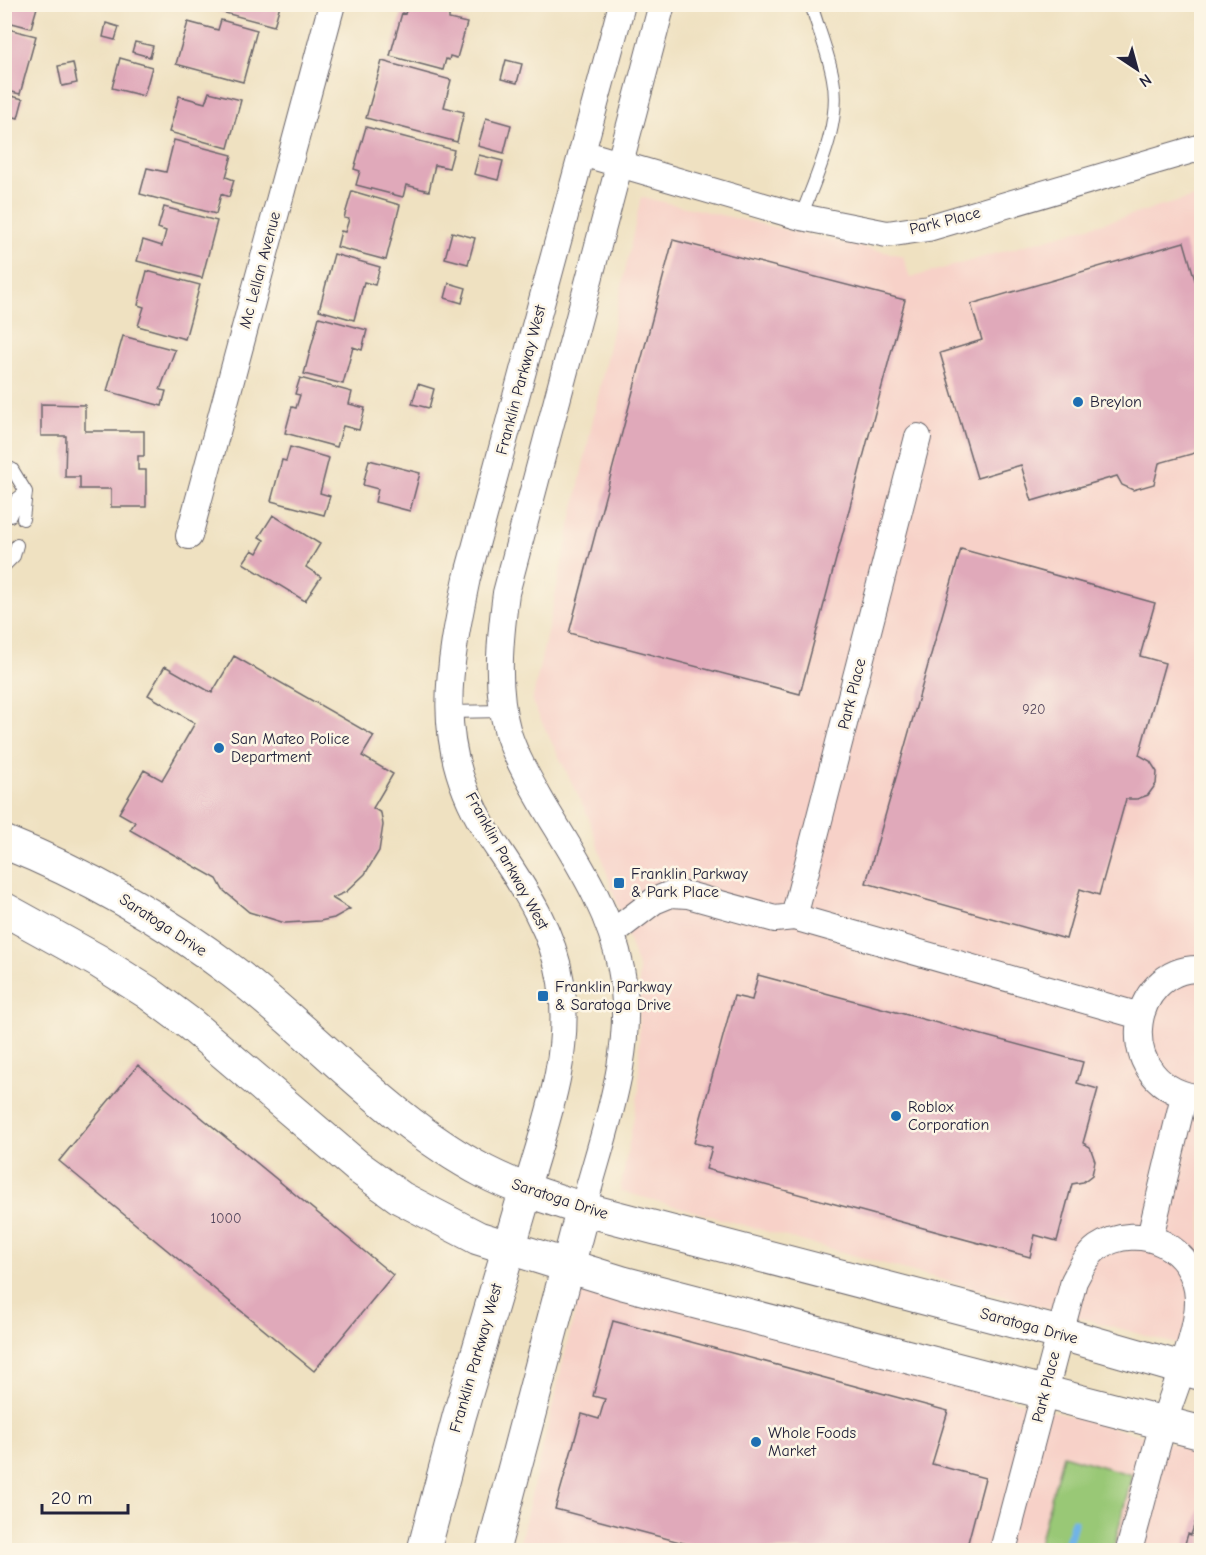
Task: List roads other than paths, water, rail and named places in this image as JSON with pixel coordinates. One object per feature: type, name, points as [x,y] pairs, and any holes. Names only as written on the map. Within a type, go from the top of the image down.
[{"type":"main road","name":"Saratoga Drive","points":[[4,842],[93,881],[187,939],[234,974],[399,1114],[485,1172],[526,1190],[583,1209],[1059,1333],[1192,1371]]},
{"type":"main road","points":[[8,913],[98,961],[156,999],[190,1024],[358,1167],[401,1198],[450,1226],[568,1267],[1044,1394],[1202,1433]]},
{"type":"main road","name":"Franklin Parkway West","points":[[424,1551],[459,1417],[526,1190]]},
{"type":"main road","points":[[493,1551],[583,1209]]},
{"type":"street","name":"Mc Lellan Avenue","points":[[189,536],[332,4]]},
{"type":"street","name":"Franklin Parkway West","points":[[526,1190],[563,1057],[565,1017],[561,980],[550,940],[533,901],[484,826],[456,765],[448,712],[449,673],[467,578],[622,4]]},
{"type":"street","points":[[583,1209],[622,1051],[626,1010],[622,969],[612,933],[597,896],[527,777],[508,733],[501,689],[499,644],[506,593],[662,4]]},
{"type":"street","name":"Park Place","points":[[582,153],[801,217],[887,234],[928,228],[1202,147]]},
{"type":"street","name":"Park Place","points":[[794,917],[918,437]]},
{"type":"street","points":[[612,933],[654,901],[671,894],[688,895],[775,919],[794,917],[1140,1016]]},
{"type":"street","points":[[1129,1551],[1163,1423],[1192,1371],[1198,1298],[1194,1277],[1183,1260],[1168,1245],[1150,1237],[1193,1097],[1162,1085],[1146,1065],[1138,1041],[1140,1016],[1151,993],[1170,976],[1202,969]]},
{"type":"street","name":"Park Place","points":[[1003,1551],[1074,1281],[1083,1263],[1096,1249],[1129,1236],[1150,1237]]},
{"type":"lane","points":[[801,217],[825,152],[834,107],[834,80],[811,4]]},
{"type":"lane","points":[[4,467],[12,469],[26,492],[23,519]]},
{"type":"lane","points":[[10,516],[17,499],[26,492]]},
{"type":"lane","points":[[4,566],[14,556],[17,545]]},
{"type":"lane","points":[[448,712],[505,711]]},
{"type":"waterway","points":[[1066,1550],[1074,1522]]},
{"type":"place","name":"Breylon","points":[[1078,402]]},
{"type":"place","name":"San Mateo Police Department","points":[[219,748]]},
{"type":"place","name":"Franklin Parkway & Park Place","points":[[619,883]]},
{"type":"place","name":"Franklin Parkway & Saratoga Drive","points":[[543,996]]},
{"type":"place","name":"Roblox Corporation","points":[[896,1116]]},
{"type":"place","name":"Whole Foods Market","points":[[756,1442]]}]
